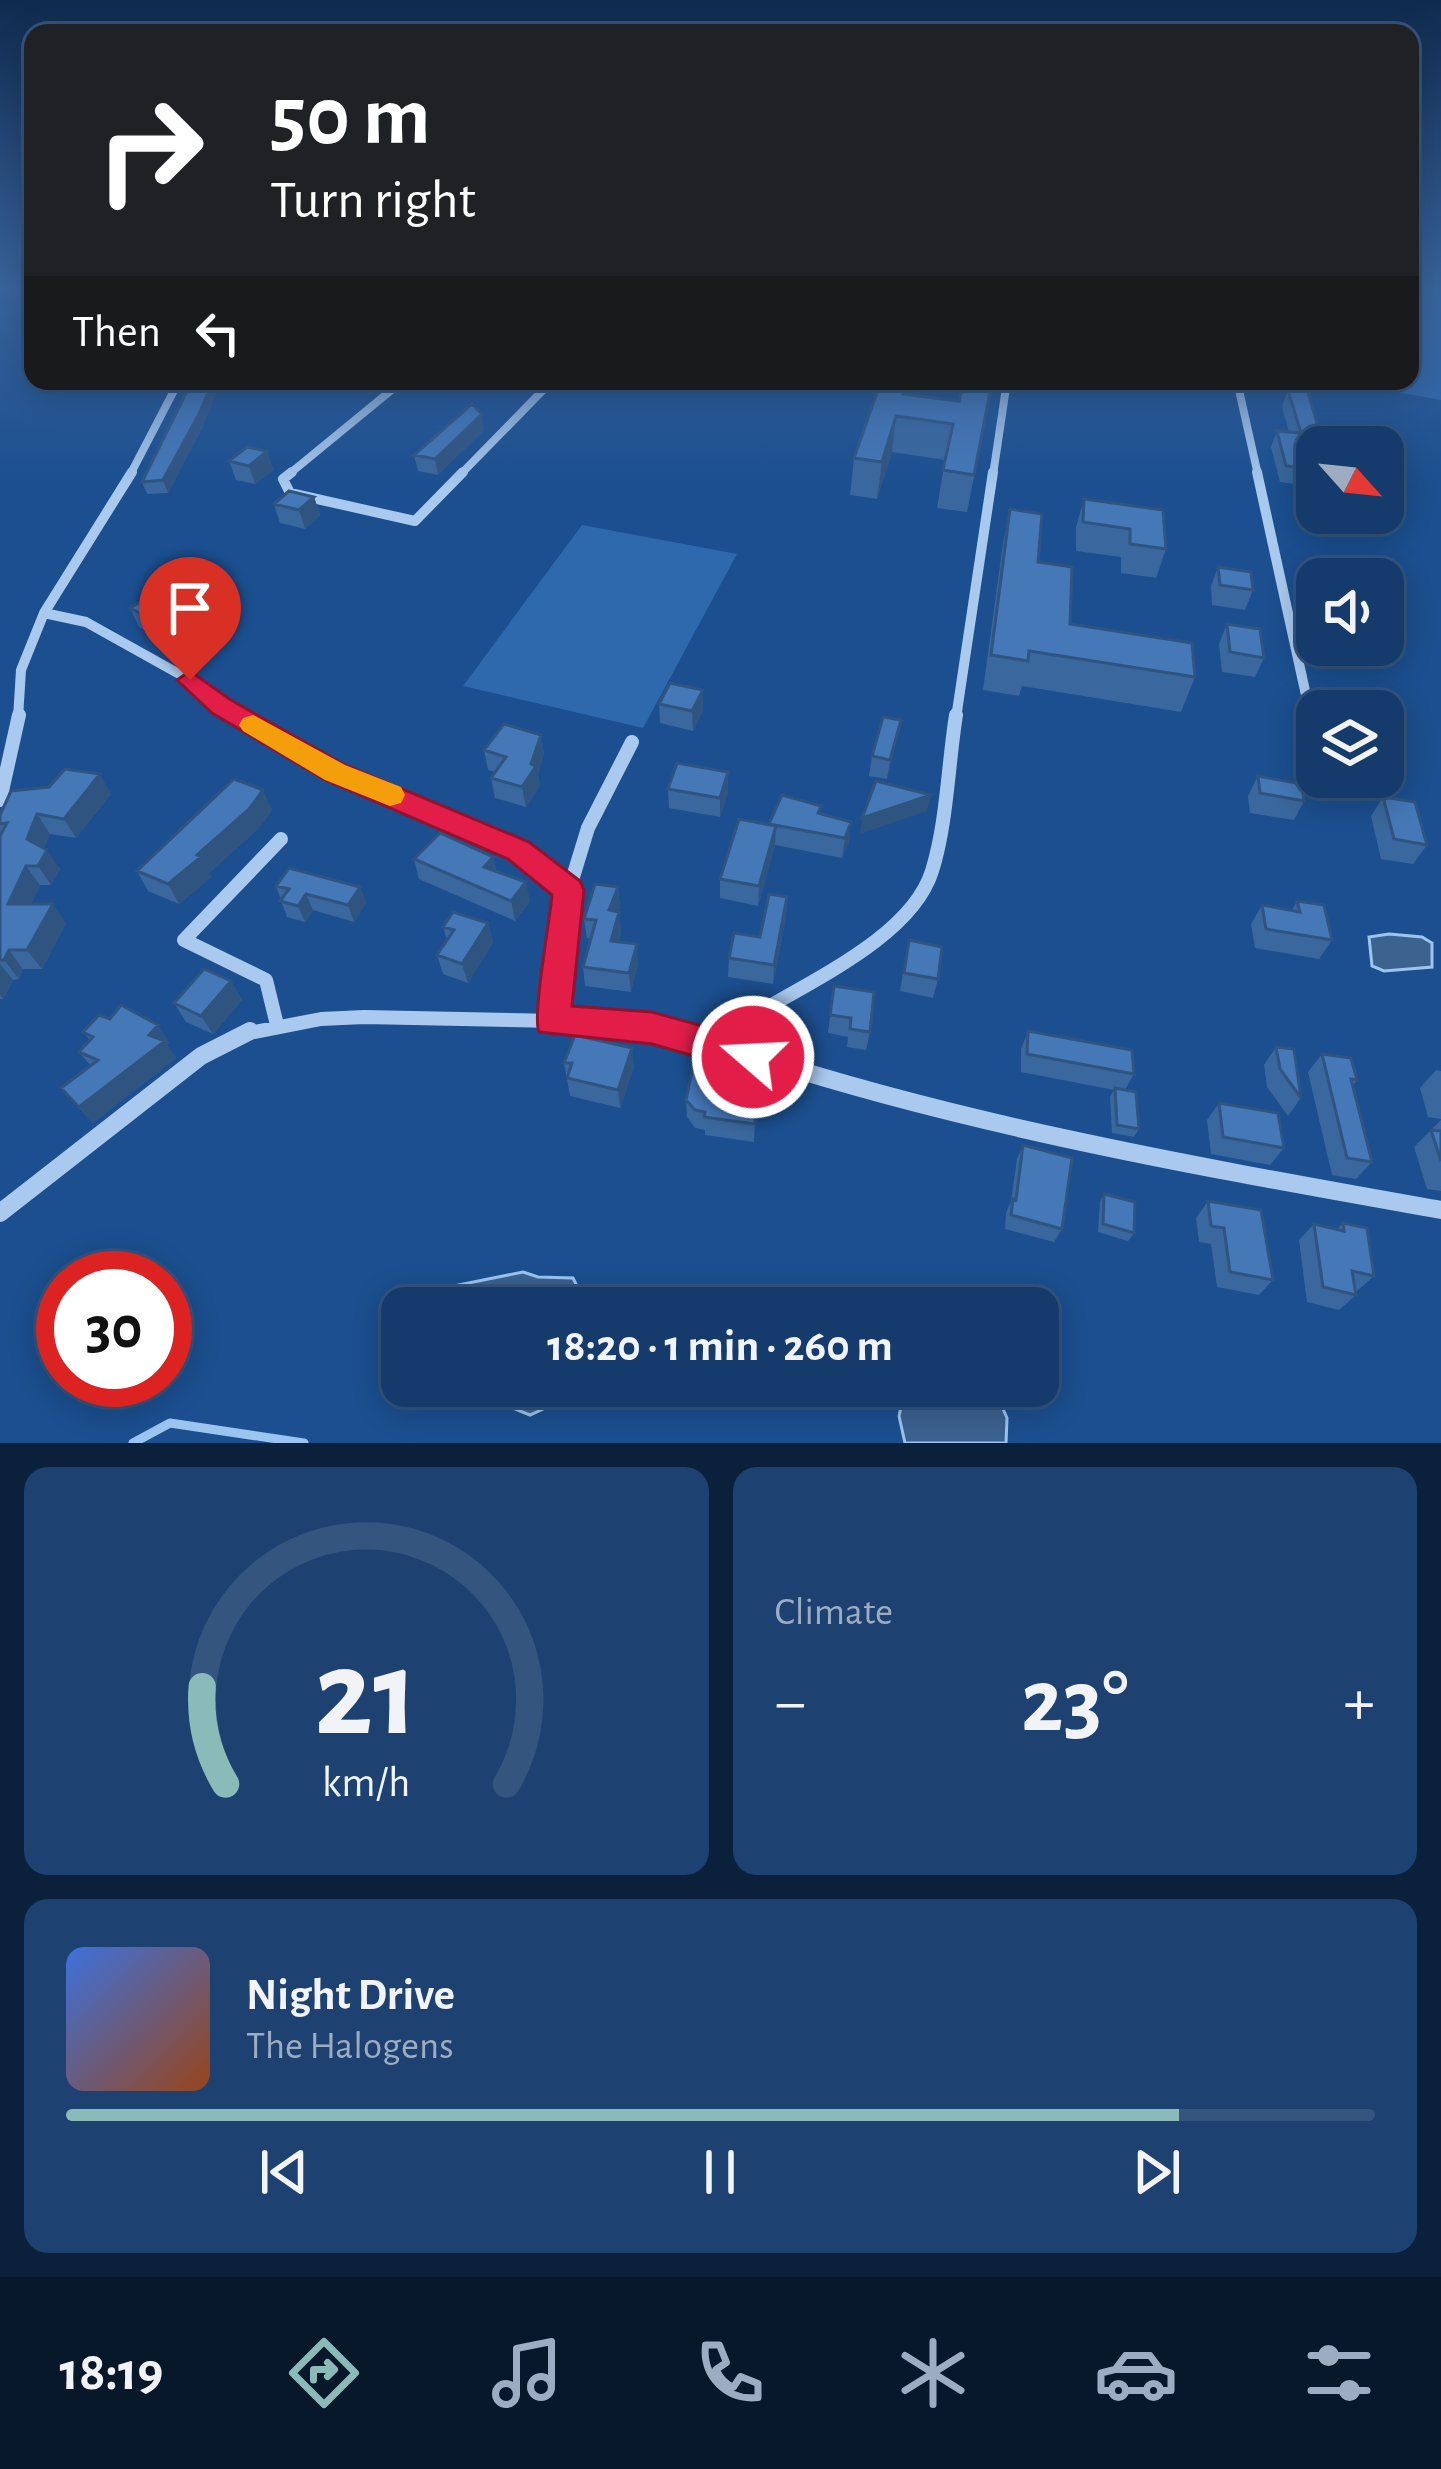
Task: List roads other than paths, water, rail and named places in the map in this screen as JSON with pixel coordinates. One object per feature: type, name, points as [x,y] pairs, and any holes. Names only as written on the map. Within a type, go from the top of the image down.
[{"type":"street","points":[[0,800],[18,727],[22,670],[44,613],[117,500],[174,390]]},
{"type":"street","points":[[392,390],[284,479],[290,493],[415,521],[544,390]]},
{"type":"street","points":[[714,1042],[752,1011],[821,975],[890,928],[923,891],[932,873],[1005,390]]},
{"type":"street","points":[[1239,390],[1305,690]]},
{"type":"street","points":[[44,613],[86,622],[190,680],[221,706],[335,772],[518,851],[568,890]]},
{"type":"street","points":[[552,1021],[562,971],[568,890],[588,828],[632,742]]},
{"type":"street","points":[[277,1024],[266,980],[184,940],[281,838]]},
{"type":"street","points":[[0,1213],[217,1045],[277,1024],[364,1017],[652,1028],[714,1042],[793,1071],[924,1103],[1149,1154],[1441,1210]]},
{"type":"waterway","points":[[133,1443],[170,1423],[304,1443]]}]
